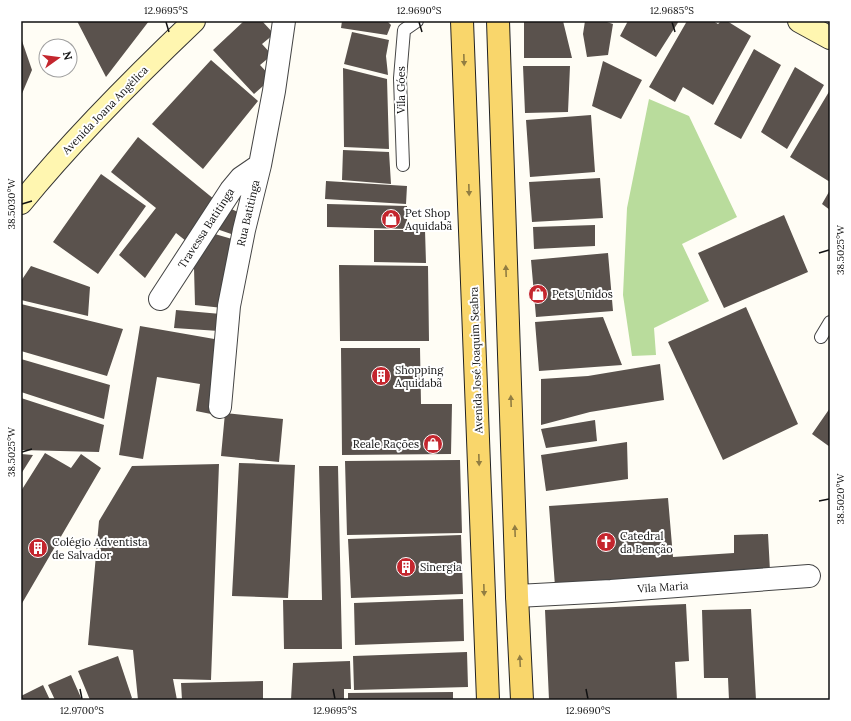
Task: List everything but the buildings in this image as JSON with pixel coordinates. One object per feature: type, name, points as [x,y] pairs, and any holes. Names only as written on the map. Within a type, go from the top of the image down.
[{"type":"main road","name":"Avenida Joana Angélica","points":[[21,203],[48,170],[110,103],[194,21]]},
{"type":"main road","name":"Avenida José Joaquim Seabra","points":[[462,21],[488,700]]},
{"type":"main road","points":[[498,21],[517,596],[522,700]]},
{"type":"main road","points":[[799,21],[830,38]]},
{"type":"street","name":"Rua Batitinga","points":[[220,407],[229,306],[244,230],[260,165],[274,90],[284,21]]},
{"type":"street","name":"Travessa Batitinga","points":[[160,299],[231,190],[241,178],[260,165]]},
{"type":"street","name":"Vila Maria","points":[[517,596],[611,591],[809,576]]},
{"type":"lane","name":"Vila Góes","points":[[403,165],[400,78],[404,30],[417,21]]},
{"type":"lane","points":[[821,337],[830,322]]},
{"type":"green space","points":[[649,99],[689,116],[737,217],[682,244],[709,301],[654,328],[656,355],[632,356],[623,295],[627,208]]},
{"type":"place","name":"Pet Shop Aquidabã","points":[[391,219]]},
{"type":"place","name":"Pets Unidos","points":[[538,294]]},
{"type":"place","name":"Shopping Aquidabã","points":[[381,376]]},
{"type":"place","name":"Reale Rações","points":[[433,444]]},
{"type":"place","name":"Catedral da Benção","points":[[606,542]]},
{"type":"place","name":"Colégio Adventista de Salvador","points":[[38,548]]},
{"type":"place","name":"Sinergia","points":[[406,567]]}]
